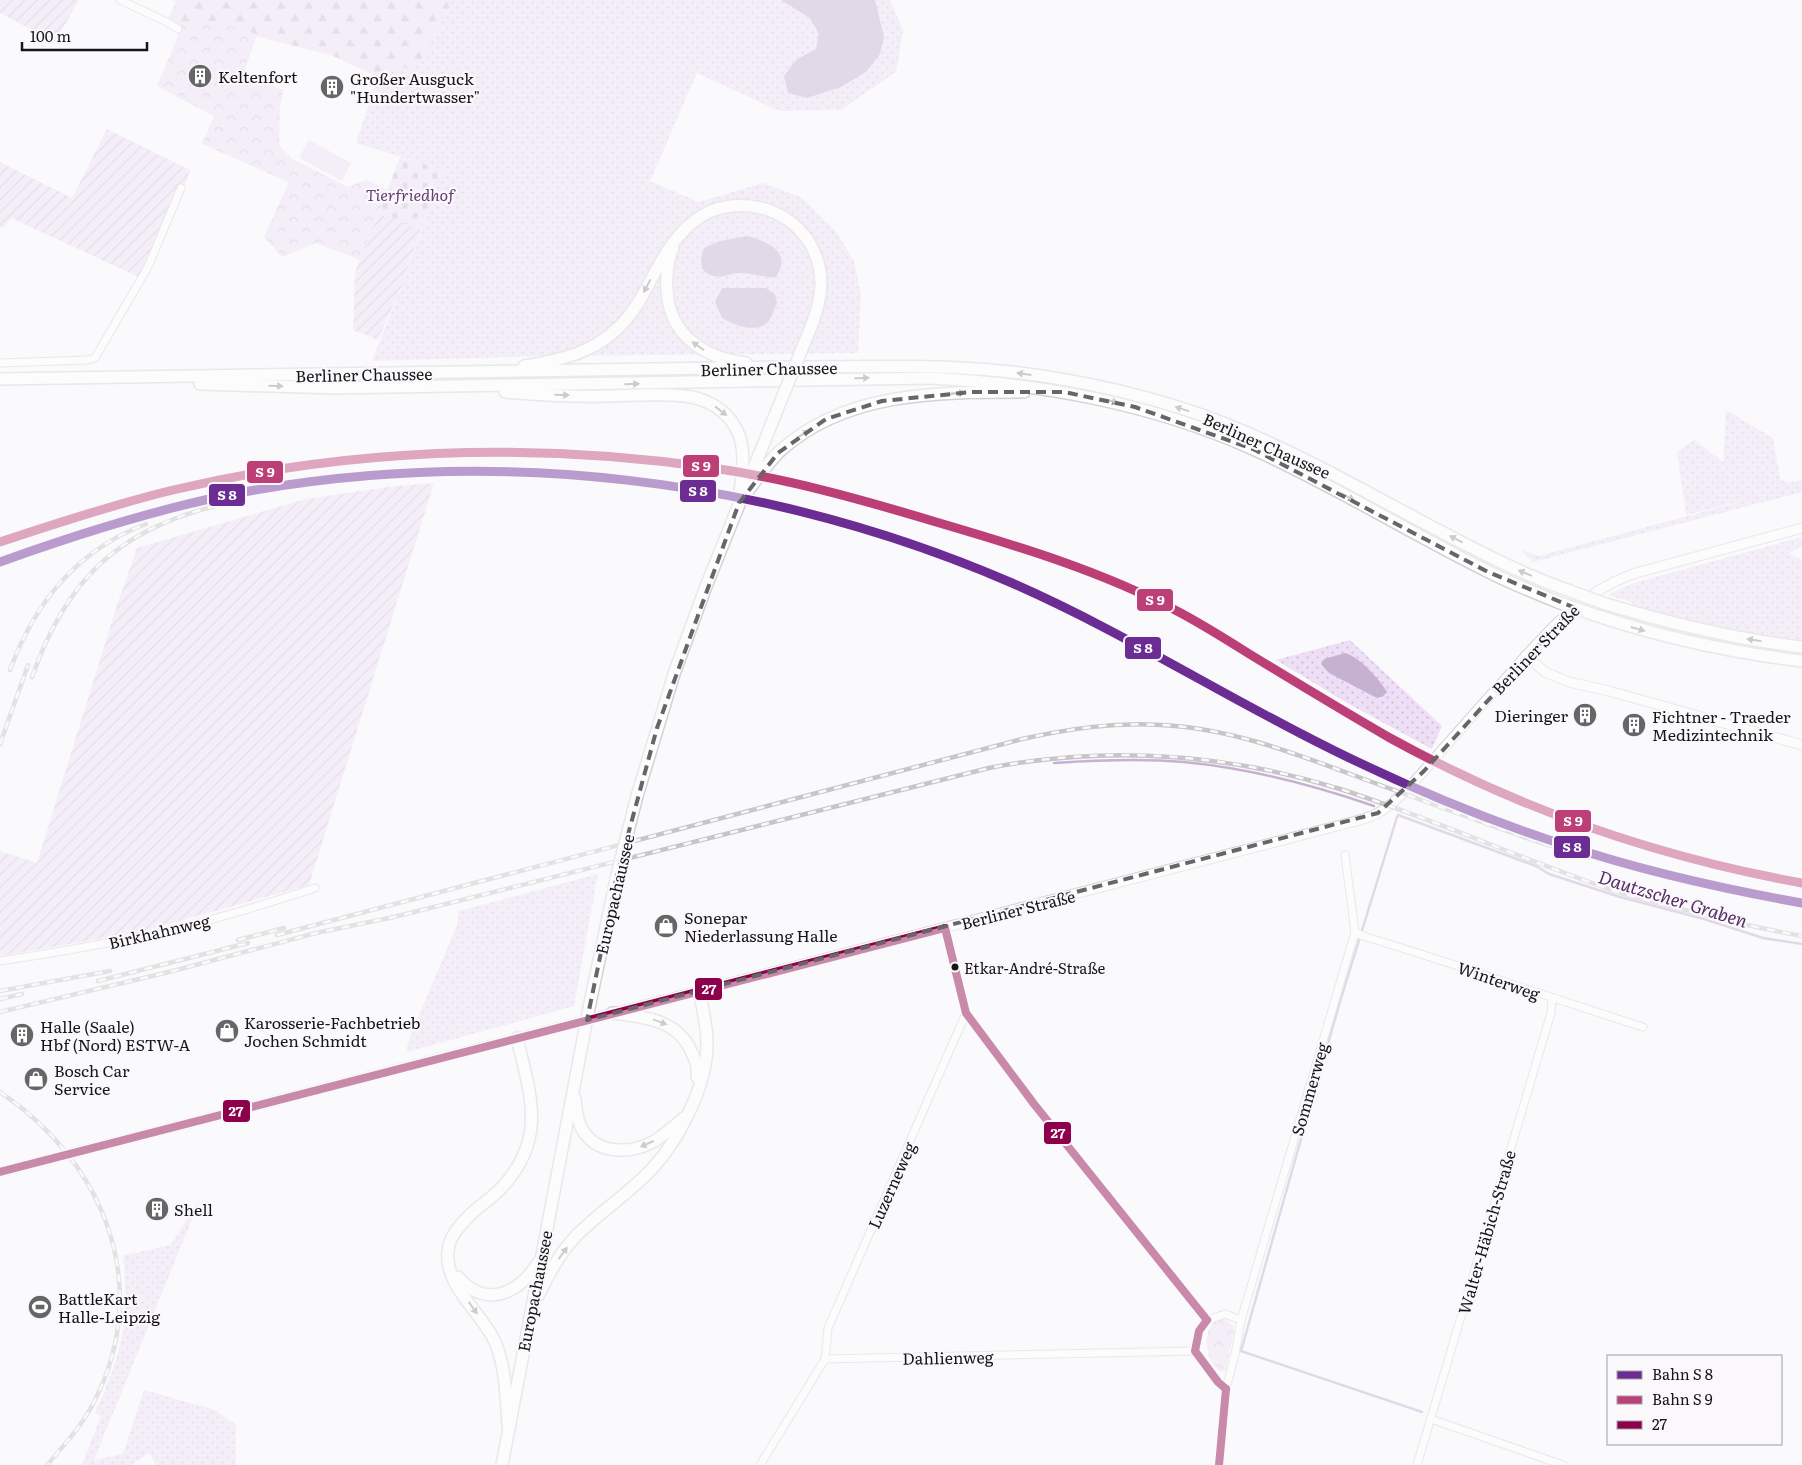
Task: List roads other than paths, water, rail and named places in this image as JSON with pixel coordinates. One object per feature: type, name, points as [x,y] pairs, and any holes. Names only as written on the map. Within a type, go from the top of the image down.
[{"type":"main road","points":[[480,373],[566,358],[594,347],[617,329],[637,304],[670,245],[682,231],[695,220],[710,212],[728,206],[748,205],[766,208],[785,217],[800,230],[811,244],[817,260],[821,281],[819,300],[814,320],[784,393],[761,464],[739,503]]},
{"type":"main road","points":[[682,231],[672,251],[666,273],[667,299],[674,321],[686,338],[700,349],[719,358],[778,367]]},
{"type":"main road","name":"Berliner Chaussee","points":[[0,379],[885,366],[1003,371],[1080,383],[1138,396],[1202,415],[1258,438],[1319,467],[1499,562],[1603,603],[1707,632],[1802,647]]},
{"type":"main road","name":"Berliner Chaussee","points":[[0,386],[204,384],[335,388],[930,378],[1001,383],[1064,392],[1108,400],[1155,413],[1232,440],[1313,479],[1488,572],[1560,603],[1629,626],[1704,646],[1802,661]]},
{"type":"main road","points":[[461,386],[499,392],[543,395],[691,397],[709,403],[723,412],[735,426],[742,444],[743,459],[739,503]]},
{"type":"main road","points":[[761,464],[826,419],[882,402],[934,394],[1064,392]]},
{"type":"main road","name":"Europachaussee","points":[[502,1465],[573,1090],[617,875],[637,796],[674,674],[739,503]]},
{"type":"main road","points":[[530,1311],[552,1269],[576,1236],[651,1170],[680,1131],[696,1094],[707,1046],[706,1024],[699,991]]},
{"type":"main road","points":[[612,1013],[644,1017],[663,1022],[682,1035],[688,1043],[698,1065],[696,1094]]},
{"type":"main road","points":[[508,1426],[503,1370],[495,1342],[457,1285],[448,1266],[448,1250],[452,1237],[463,1222],[503,1186],[517,1168],[528,1145],[532,1124],[532,1102],[516,1038]]},
{"type":"main road","points":[[573,1090],[576,1112],[582,1130],[601,1147],[616,1151],[634,1150],[652,1143],[686,1116]]},
{"type":"main road","points":[[448,1266],[466,1286],[489,1295],[506,1293],[522,1284],[541,1259]]},
{"type":"street","points":[[120,0],[167,22],[178,30]]},
{"type":"street","points":[[0,363],[88,360],[95,358],[148,267],[180,188]]},
{"type":"street","name":"Berliner Straße","points":[[0,1172],[1340,826],[1378,813],[1394,801],[1424,771],[1526,655],[1576,606],[1592,594],[1620,580],[1646,571],[1802,528]]},
{"type":"street","points":[[1526,655],[1545,672],[1569,682],[1614,692],[1802,746]]},
{"type":"street","name":"Sommerweg","points":[[1219,1465],[1226,1389],[1241,1320],[1359,934],[1345,855]]},
{"type":"street","name":"Birkhahnweg","points":[[0,961],[158,932],[253,908],[315,888]]},
{"type":"street","points":[[945,928],[966,1014],[1034,1104],[1207,1320]]},
{"type":"street","name":"Winterweg","points":[[1359,934],[1430,956],[1552,999],[1643,1027]]},
{"type":"street","name":"Walter-Häbich-Straße","points":[[1417,1465],[1551,1013],[1552,999]]},
{"type":"street","name":"Luzerneweg","points":[[825,1359],[828,1328],[966,1014]]},
{"type":"street","points":[[1226,1389],[1218,1382],[1194,1351],[1199,1331],[1207,1320],[1225,1314],[1241,1320]]},
{"type":"street","name":"Dahlienweg","points":[[825,1359],[1194,1351]]},
{"type":"street","points":[[760,1465],[825,1359]]},
{"type":"street","points":[[1431,1419],[1563,1465]]},
{"type":"waterway","points":[[1054,763],[1135,760],[1184,762],[1232,768],[1280,778],[1374,806]]},
{"type":"waterway","name":"Dautzscher Graben","points":[[1398,815],[1536,866],[1549,874],[1620,897],[1704,919],[1763,938],[1802,944]]},
{"type":"waterway","points":[[1397,817],[1339,1005],[1241,1351],[1422,1412]]},
{"type":"railway","points":[[32,677],[61,613],[79,587],[99,565],[123,546],[149,530],[180,517],[215,506]]},
{"type":"railway","points":[[10,670],[32,622],[62,581],[99,548],[121,535],[146,524]]},
{"type":"railway","points":[[0,744],[28,665]]},
{"type":"railway","points":[[277,935],[1022,739],[1074,729],[1108,725],[1143,724],[1186,727],[1257,742],[1304,757],[1480,822],[1574,853],[1726,888]]},
{"type":"railway","points":[[0,1012],[173,971],[316,933],[394,917],[989,768],[1033,761],[1122,755],[1166,756],[1209,760],[1253,767],[1296,777],[1374,800],[1617,892],[1720,919],[1802,936]]},
{"type":"railway","points":[[238,940],[284,928]]},
{"type":"railway","points":[[98,981],[248,943]]},
{"type":"railway","points":[[0,991],[110,971]]},
{"type":"railway","points":[[0,999],[22,994]]},
{"type":"railway","points":[[0,1092],[36,1121],[67,1154],[91,1190],[109,1229],[118,1271],[119,1314],[111,1358],[89,1411],[47,1465]]},
{"type":"place","name":"Keltenfort","points":[[200,76]]},
{"type":"place","name":"Großer Ausguck \"Hundertwasser\"","points":[[332,87]]},
{"type":"place","name":"Dieringer","points":[[1585,715]]},
{"type":"place","name":"Fichtner - Traeder Medizintechnik","points":[[1634,725]]},
{"type":"place","name":"Sonepar Niederlassung Halle","points":[[666,926]]},
{"type":"place","name":"Etkar-André-Straße","points":[[955,967]]},
{"type":"place","name":"Karosserie-Fachbetrieb Jochen Schmidt","points":[[227,1031]]},
{"type":"place","name":"Halle (Saale) Hbf (Nord) ESTW-A","points":[[22,1035]]},
{"type":"place","name":"Bosch Car Service","points":[[36,1079]]},
{"type":"place","name":"Shell","points":[[157,1209]]},
{"type":"place","name":"BattleKart Halle-Leipzig","points":[[40,1307]]},
{"type":"park label","name":"Tierfriedhof","points":[[410,194]]}]
